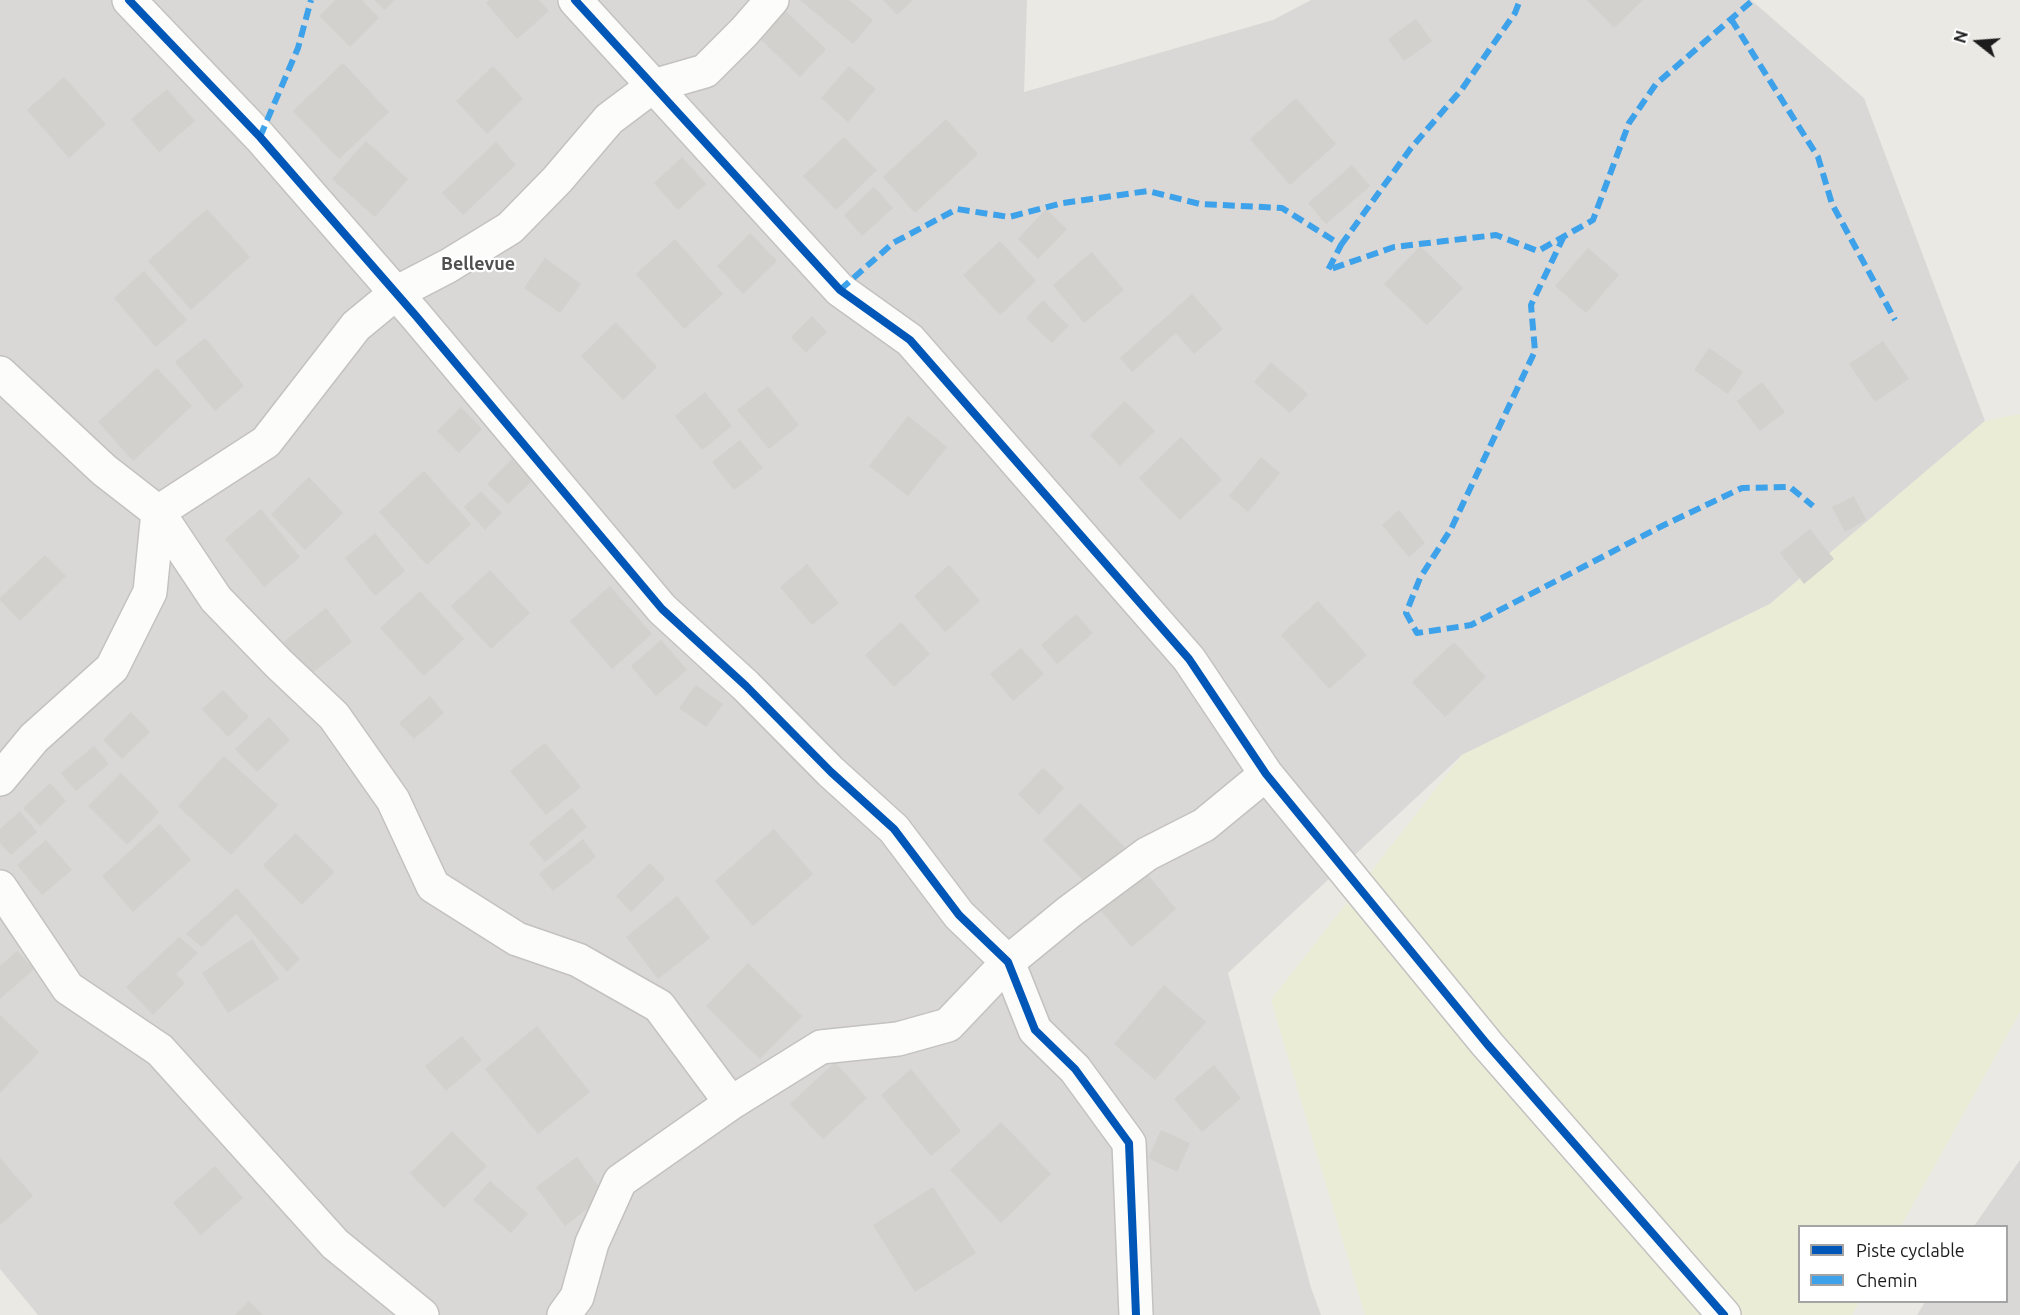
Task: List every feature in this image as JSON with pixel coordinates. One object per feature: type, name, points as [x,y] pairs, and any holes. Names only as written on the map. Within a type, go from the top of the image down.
[{"type":"street","points":[[129,0],[260,137],[396,293],[662,609],[746,686],[831,772],[894,829],[959,915],[1008,962],[1035,1030],[1075,1069],[1129,1143],[1136,1315]]},
{"type":"street","points":[[575,0],[840,290],[910,340],[1189,659],[1266,774],[1487,1044],[1724,1315]]},
{"type":"street","points":[[158,512],[266,442],[356,326],[396,293],[448,266],[510,228],[557,180],[609,119],[653,86],[705,71],[772,0]]},
{"type":"street","points":[[0,373],[104,470],[158,512],[216,599],[334,716],[393,800],[433,886],[518,939],[578,960],[659,1006],[731,1102]]},
{"type":"street","points":[[0,779],[34,738],[112,668],[150,592],[158,512]]},
{"type":"street","points":[[564,1315],[577,1297],[592,1243],[620,1181],[731,1102],[821,1047],[898,1039],[948,1025],[1008,962],[1069,912],[1147,854],[1204,825],[1266,774]]},
{"type":"street","points":[[0,887],[68,988],[160,1050],[335,1244],[422,1315]]},
{"type":"shaded area","points":[[0,0],[1027,0],[1024,92],[1273,20],[1311,0],[1751,0],[1864,98],[1985,421],[1770,604],[1462,755],[1228,973],[1311,1288],[1321,1315],[38,1315],[0,1269]]},
{"type":"shaded area","points":[[2020,1160],[2020,1315],[1917,1315],[1924,1303],[2008,1303],[2008,1225],[1975,1225]]},
{"type":"green space","points":[[2020,414],[2020,1012],[1902,1225],[1798,1225],[1798,1303],[1858,1303],[1852,1315],[1365,1315],[1271,1000],[1462,755],[1770,604],[1985,421]]},
{"type":"building","points":[[335,0],[362,0],[379,18],[350,47],[319,16]]},
{"type":"building","points":[[374,0],[394,0],[385,10]]},
{"type":"building","points":[[489,0],[539,0],[549,11],[517,39],[486,3]]},
{"type":"building","points":[[800,0],[849,0],[873,20],[853,44]]},
{"type":"building","points":[[883,0],[913,0],[897,15]]},
{"type":"building","points":[[1587,0],[1643,0],[1614,28]]},
{"type":"building","points":[[780,6],[826,49],[800,77],[755,34]]},
{"type":"building","points":[[1416,19],[1432,41],[1404,61],[1388,39]]},
{"type":"building","points":[[343,63],[389,112],[339,159],[293,111]]},
{"type":"building","points":[[493,66],[523,99],[487,134],[456,101]]},
{"type":"building","points":[[849,66],[876,89],[848,122],[821,98]]},
{"type":"building","points":[[64,77],[106,124],[69,158],[27,110]]},
{"type":"building","points":[[167,89],[195,121],[159,152],[131,119]]},
{"type":"building","points":[[1296,98],[1336,144],[1290,185],[1250,139]]},
{"type":"building","points":[[946,119],[978,154],[915,213],[883,177]]},
{"type":"building","points":[[844,137],[877,170],[836,210],[803,176]]},
{"type":"building","points":[[366,141],[408,179],[375,217],[332,179]]},
{"type":"building","points":[[496,142],[516,165],[463,215],[442,193]]},
{"type":"building","points":[[682,157],[706,184],[678,210],[654,183]]},
{"type":"building","points":[[1352,165],[1370,186],[1326,224],[1308,203]]},
{"type":"building","points":[[874,187],[893,208],[862,236],[844,215]]},
{"type":"building","points":[[207,209],[250,257],[191,310],[148,261]]},
{"type":"building","points":[[1046,209],[1067,229],[1038,259],[1018,239]]},
{"type":"building","points":[[750,233],[777,261],[743,294],[717,266]]},
{"type":"building","points":[[675,239],[723,294],[684,329],[636,274]]},
{"type":"building","points":[[1000,241],[1036,281],[1000,315],[963,275]]},
{"type":"building","points":[[1420,246],[1463,288],[1427,325],[1384,284]]},
{"type":"building","points":[[1588,248],[1619,275],[1586,313],[1555,286]]},
{"type":"building","points":[[1092,252],[1124,290],[1084,323],[1053,285]]},
{"type":"building","points":[[545,258],[581,284],[560,313],[524,288]]},
{"type":"building","points":[[144,271],[187,320],[156,347],[114,298]]},
{"type":"building","points":[[1192,294],[1223,329],[1194,354],[1176,333],[1132,372],[1120,358]]},
{"type":"building","points":[[1043,300],[1069,326],[1052,343],[1026,318]]},
{"type":"building","points":[[812,316],[827,332],[806,353],[791,337]]},
{"type":"building","points":[[616,322],[657,367],[623,400],[581,356]]},
{"type":"building","points":[[205,338],[244,386],[215,411],[175,362]]},
{"type":"building","points":[[1883,341],[1909,379],[1875,402],[1849,364]]},
{"type":"building","points":[[1709,348],[1743,372],[1728,394],[1694,370]]},
{"type":"building","points":[[1271,362],[1308,394],[1290,413],[1254,382]]},
{"type":"building","points":[[157,368],[192,406],[133,461],[98,422]]},
{"type":"building","points":[[1762,382],[1785,412],[1760,431],[1737,401]]},
{"type":"building","points":[[768,386],[799,425],[769,449],[737,410]]},
{"type":"building","points":[[705,392],[732,426],[702,450],[675,416]]},
{"type":"building","points":[[1125,401],[1155,431],[1120,466],[1090,435]]},
{"type":"building","points":[[461,407],[482,429],[459,453],[437,431]]},
{"type":"building","points":[[908,416],[947,447],[908,496],[869,466]]},
{"type":"building","points":[[1181,437],[1222,480],[1180,520],[1139,478]]},
{"type":"building","points":[[740,440],[763,468],[734,490],[712,462]]},
{"type":"building","points":[[1261,457],[1280,473],[1248,512],[1229,496]]},
{"type":"building","points":[[512,459],[533,480],[508,504],[487,484]]},
{"type":"building","points":[[424,471],[471,524],[427,565],[379,512]]},
{"type":"building","points":[[309,477],[343,513],[305,550],[271,514]]},
{"type":"building","points":[[481,491],[502,513],[485,530],[464,507]]},
{"type":"building","points":[[1854,496],[1866,520],[1845,532],[1832,507]]},
{"type":"building","points":[[261,509],[300,557],[264,587],[225,539]]},
{"type":"building","points":[[1399,510],[1425,543],[1409,557],[1382,525]]},
{"type":"building","points":[[1810,529],[1834,559],[1804,584],[1780,553]]},
{"type":"building","points":[[375,533],[405,571],[375,596],[345,558]]},
{"type":"building","points":[[45,555],[66,576],[20,621],[0,598]]},
{"type":"building","points":[[807,564],[839,603],[812,625],[780,587]]},
{"type":"building","points":[[949,565],[980,601],[945,632],[914,596]]},
{"type":"building","points":[[490,570],[530,613],[491,649],[451,606]]},
{"type":"building","points":[[610,586],[652,634],[612,669],[570,621]]},
{"type":"building","points":[[420,591],[464,639],[424,676],[380,628]]},
{"type":"building","points":[[1318,601],[1367,655],[1329,689],[1281,635]]},
{"type":"building","points":[[326,608],[352,642],[307,677],[281,644]]},
{"type":"building","points":[[1076,614],[1093,633],[1057,664],[1041,645]]},
{"type":"building","points":[[901,622],[930,654],[894,687],[865,655]]},
{"type":"building","points":[[661,640],[687,670],[656,696],[631,666]]},
{"type":"building","points":[[1454,642],[1486,677],[1445,717],[1412,682]]},
{"type":"building","points":[[1021,648],[1044,674],[1013,701],[990,674]]},
{"type":"building","points":[[696,685],[723,704],[706,727],[679,708]]},
{"type":"building","points":[[223,690],[249,717],[228,737],[202,709]]},
{"type":"building","points":[[430,696],[444,713],[414,739],[399,723]]},
{"type":"building","points":[[131,712],[150,732],[122,759],[103,740]]},
{"type":"building","points":[[269,717],[290,740],[257,772],[235,749]]},
{"type":"building","points":[[545,743],[581,787],[546,815],[510,771]]},
{"type":"building","points":[[94,746],[109,764],[76,791],[61,773]]},
{"type":"building","points":[[224,756],[278,805],[231,855],[178,806]]},
{"type":"building","points":[[1043,768],[1064,788],[1039,815],[1018,794]]},
{"type":"building","points":[[121,773],[159,812],[127,845],[88,806]]},
{"type":"building","points":[[50,783],[66,801],[40,826],[23,808]]},
{"type":"building","points":[[1080,803],[1125,847],[1088,885],[1043,840]]},
{"type":"building","points":[[572,808],[587,827],[545,862],[529,843]]},
{"type":"building","points":[[20,811],[37,832],[11,855],[0,843],[0,829]]},
{"type":"building","points":[[160,824],[191,860],[133,912],[102,876]]},
{"type":"building","points":[[774,829],[813,874],[753,926],[715,881]]},
{"type":"building","points":[[296,833],[335,872],[302,905],[263,865]]},
{"type":"building","points":[[583,839],[596,857],[553,891],[539,874]]},
{"type":"building","points":[[46,840],[72,870],[42,895],[17,865]]},
{"type":"building","points":[[650,863],[665,879],[631,912],[616,896]]},
{"type":"building","points":[[1143,869],[1176,909],[1132,947],[1098,907]]},
{"type":"building","points":[[237,888],[300,959],[287,972],[236,914],[202,947],[186,934]]},
{"type":"building","points":[[677,896],[710,938],[658,979],[626,937]]},
{"type":"building","points":[[179,937],[198,953],[176,974],[185,983],[153,1015],[126,987]]},
{"type":"building","points":[[252,939],[279,979],[228,1013],[202,973]]},
{"type":"building","points":[[17,951],[34,969],[0,999],[0,966]]},
{"type":"building","points":[[748,963],[802,1016],[760,1059],[706,1006]]},
{"type":"building","points":[[1164,985],[1206,1022],[1155,1080],[1114,1044]]},
{"type":"building","points":[[0,1015],[39,1052],[0,1093]]},
{"type":"building","points":[[537,1026],[590,1092],[538,1134],[485,1069]]},
{"type":"building","points":[[462,1036],[482,1060],[446,1091],[425,1066]]},
{"type":"building","points":[[835,1062],[867,1098],[823,1139],[790,1104]]},
{"type":"building","points":[[1214,1065],[1241,1098],[1202,1132],[1174,1099]]},
{"type":"building","points":[[911,1069],[961,1131],[931,1156],[881,1095]]},
{"type":"building","points":[[1001,1122],[1051,1174],[1001,1223],[950,1170]]},
{"type":"building","points":[[1161,1130],[1190,1143],[1177,1172],[1148,1158]]},
{"type":"building","points":[[452,1131],[487,1166],[444,1208],[410,1173]]},
{"type":"building","points":[[577,1157],[605,1195],[565,1226],[536,1187]]},
{"type":"building","points":[[0,1158],[33,1196],[0,1225]]},
{"type":"building","points":[[215,1166],[243,1198],[201,1235],[173,1203]]},
{"type":"building","points":[[490,1181],[528,1214],[511,1233],[473,1200]]},
{"type":"building","points":[[933,1187],[976,1253],[915,1292],[873,1225]]},
{"type":"building","points":[[249,1301],[263,1315],[235,1315]]},
{"type":"marked path","points":[[260,137],[298,48],[311,0]]},
{"type":"marked path","points":[[1341,245],[1411,148],[1462,89],[1515,13],[1520,0]]},
{"type":"marked path","points":[[840,290],[893,243],[957,209],[1009,217],[1063,203],[1148,191],[1200,204],[1282,208],[1341,245],[1328,270],[1394,247],[1496,235],[1538,251],[1593,220],[1629,123],[1656,84],[1753,0]]},
{"type":"marked path","points":[[1731,19],[1818,157],[1832,204],[1895,320]]},
{"type":"marked path","points":[[1564,236],[1531,305],[1535,351],[1451,529],[1420,578],[1406,613],[1417,633],[1471,625],[1662,526],[1742,488],[1790,487],[1813,506]]},
{"type":"cycle path","points":[[129,0],[260,137],[416,316],[662,609],[746,686],[831,772],[894,829],[959,915],[1008,962],[1035,1030],[1075,1069],[1129,1143],[1136,1315]]},
{"type":"cycle path","points":[[575,0],[840,290],[910,340],[1189,659],[1266,774],[1487,1044],[1724,1315]]},
{"type":"district","name":"Bellevue","points":[[478,264]]}]
